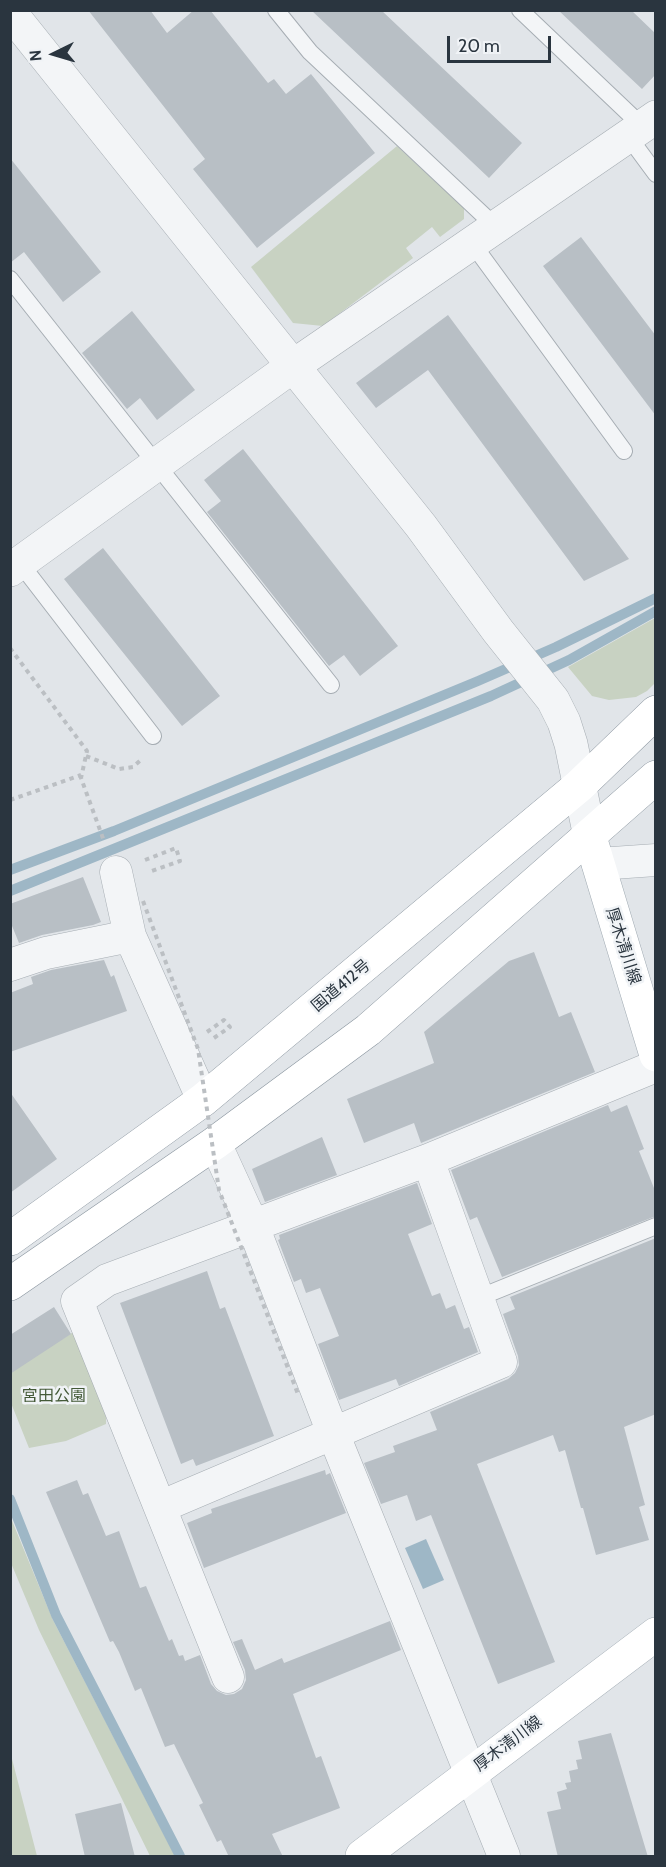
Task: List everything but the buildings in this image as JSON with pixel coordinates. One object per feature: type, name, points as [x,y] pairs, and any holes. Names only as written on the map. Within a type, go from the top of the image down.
[{"type":"main road","name":"国道412号","points":[[10,1239],[203,1100],[579,786],[656,712]]},
{"type":"main road","points":[[10,1284],[215,1143],[368,1030],[594,850],[656,777]]},
{"type":"main road","name":"厚木清川線","points":[[594,850],[656,1055]]},
{"type":"main road","name":"厚木清川線","points":[[362,1857],[471,1772],[656,1634]]},
{"type":"street","points":[[10,12],[421,526],[498,631],[542,684],[564,722],[571,744],[594,850],[656,860]]},
{"type":"street","points":[[15,566],[294,366],[642,126]]},
{"type":"street","points":[[116,872],[130,936],[203,1100]]},
{"type":"street","points":[[10,965],[46,953],[130,936]]},
{"type":"street","points":[[228,1677],[77,1301],[106,1280],[428,1160],[656,1066]]},
{"type":"street","points":[[215,1143],[253,1226],[333,1433],[504,1857]]},
{"type":"street","points":[[160,1507],[501,1362],[428,1160]]},
{"type":"lane","points":[[276,10],[310,52],[484,235],[624,451]]},
{"type":"lane","points":[[520,10],[642,126],[656,174]]},
{"type":"lane","points":[[10,279],[331,685]]},
{"type":"lane","points":[[15,566],[153,736]]},
{"type":"lane","points":[[478,1298],[656,1226]]},
{"type":"path","points":[[10,648],[87,751],[81,778],[105,843]]},
{"type":"path","points":[[86,756],[119,769],[132,767],[160,745],[153,736]]},
{"type":"path","points":[[10,801],[82,774]]},
{"type":"path","points":[[142,901],[198,1049],[219,1190],[297,1394]]},
{"type":"path","points":[[198,1049],[230,1028],[224,1020],[202,1036]]},
{"type":"green space","points":[[397,146],[464,208],[464,219],[440,237],[432,227],[406,248],[413,258],[323,326],[293,323],[251,267]]},
{"type":"green space","points":[[655,618],[655,683],[636,697],[609,700],[592,696],[568,667]]},
{"type":"green space","name":"宮田公園","points":[[75,1331],[106,1411],[106,1424],[66,1441],[29,1448],[11,1403],[11,1371]]},
{"type":"green space","points":[[10,1516],[53,1620],[175,1856],[150,1856],[39,1630],[11,1563]]},
{"type":"green space","points":[[11,1755],[37,1856],[11,1856]]},
{"type":"water","points":[[426,1539],[444,1580],[423,1589],[405,1548]]},
{"type":"waterway","points":[[10,870],[114,831],[478,681],[556,647],[656,598]]},
{"type":"waterway","points":[[10,891],[491,696],[569,660],[656,611]]},
{"type":"waterway","points":[[10,1499],[56,1615],[180,1856]]}]
